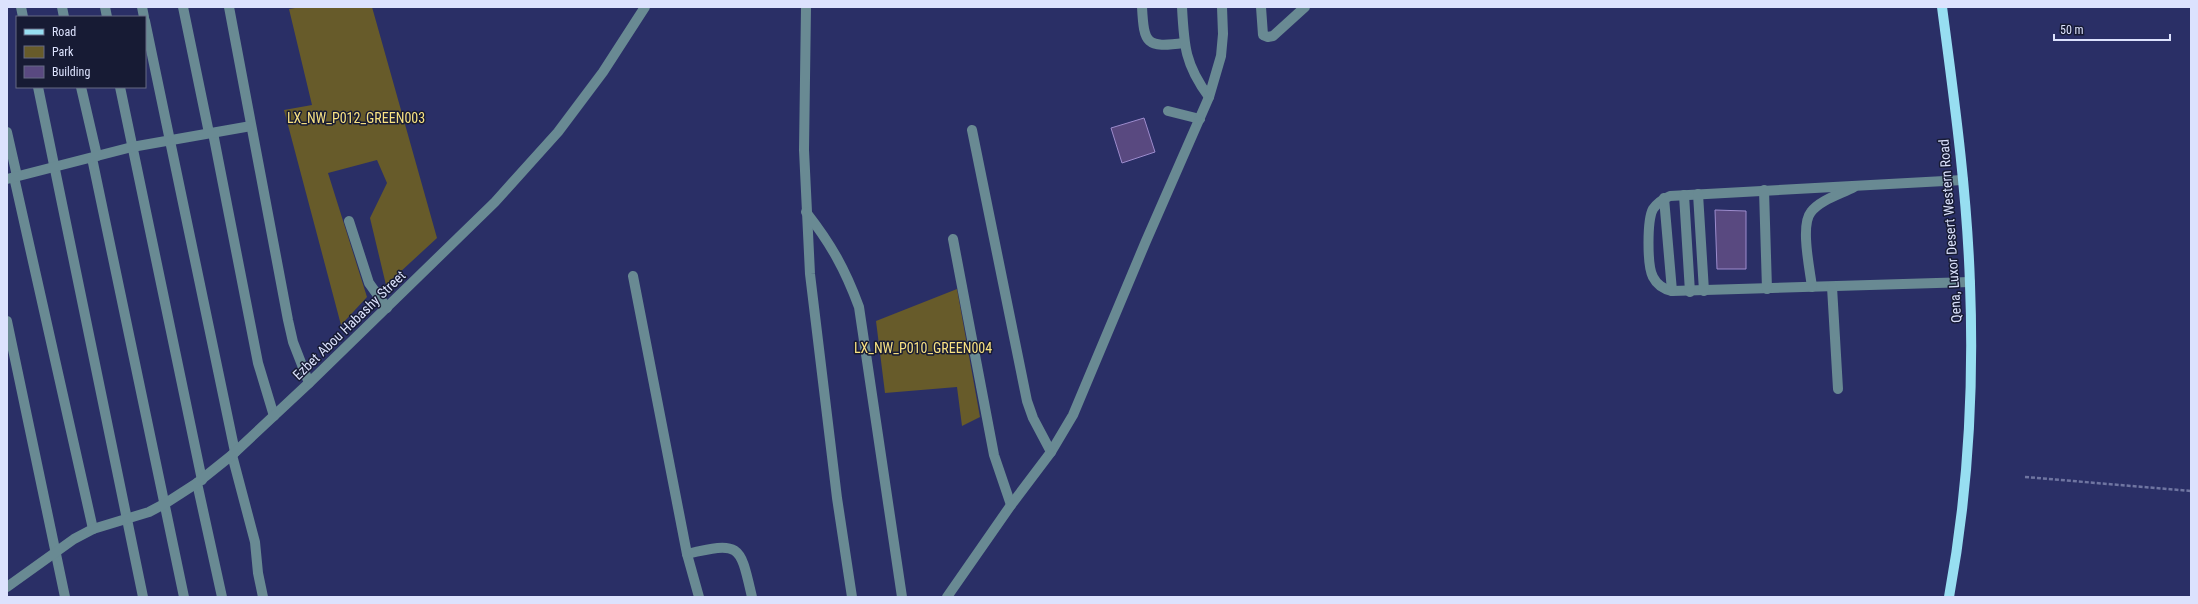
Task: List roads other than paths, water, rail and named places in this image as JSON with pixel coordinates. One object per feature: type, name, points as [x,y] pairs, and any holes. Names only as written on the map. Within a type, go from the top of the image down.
[{"type":"main road","name":"Qena, Luxor Desert Western Road","points":[[1942,7],[1963,180],[1970,282],[1970,380],[1967,440],[1957,542],[1949,597]]},
{"type":"street","points":[[183,7],[211,133],[258,363],[274,416]]},
{"type":"street","points":[[229,7],[293,342],[309,383]]},
{"type":"street","name":"Ezbet Abou Habashy Street","points":[[7,587],[56,552],[93,529],[149,512],[166,503],[200,482],[234,453],[387,308],[495,202],[558,132],[604,72],[645,7]]},
{"type":"street","points":[[806,7],[804,142],[810,274],[837,498],[852,597]]},
{"type":"street","points":[[1142,7],[1143,31],[1153,44],[1161,46],[1184,43]]},
{"type":"street","points":[[1182,7],[1184,43],[1189,63],[1197,81],[1209,97]]},
{"type":"street","points":[[947,597],[1011,505],[1051,452],[1074,415],[1146,241],[1209,97],[1221,56],[1223,34],[1222,7]]},
{"type":"street","points":[[1261,7],[1263,35],[1268,38],[1273,36],[1301,9]]},
{"type":"street","points":[[146,26],[234,453],[256,542],[258,573],[263,597]]},
{"type":"street","points":[[38,88],[143,597]]},
{"type":"street","points":[[81,88],[184,597]]},
{"type":"street","points":[[120,88],[222,597]]},
{"type":"street","points":[[1168,111],[1200,119]]},
{"type":"street","points":[[13,178],[132,147],[251,126]]},
{"type":"street","points":[[972,130],[1027,401],[1039,430],[1051,452]]},
{"type":"street","points":[[7,132],[13,178],[93,529]]},
{"type":"street","points":[[1963,180],[1764,190],[1684,195],[1664,198],[1652,210],[1649,221],[1649,265],[1656,282],[1660,287],[1672,291],[1690,292],[1970,282]]},
{"type":"street","points":[[1812,287],[1806,227],[1808,216],[1819,205],[1857,186]]},
{"type":"street","points":[[1764,190],[1767,289]]},
{"type":"street","points":[[1698,194],[1704,291]]},
{"type":"street","points":[[1684,195],[1690,292]]},
{"type":"street","points":[[1664,198],[1672,291]]},
{"type":"street","points":[[806,212],[828,241],[846,273],[860,307],[902,597]]},
{"type":"street","points":[[349,221],[369,283],[387,308]]},
{"type":"street","points":[[953,238],[994,455],[1011,505]]},
{"type":"street","points":[[633,276],[687,554],[698,597]]},
{"type":"street","points":[[1832,287],[1838,389]]},
{"type":"street","points":[[7,321],[65,597]]},
{"type":"street","points":[[687,554],[717,547],[730,548],[740,555],[745,566],[752,597]]},
{"type":"park label","name":"LX_NW_P012_GREEN003","points":[[356,118]]},
{"type":"park label","name":"LX_NW_P010_GREEN004","points":[[923,348]]}]
